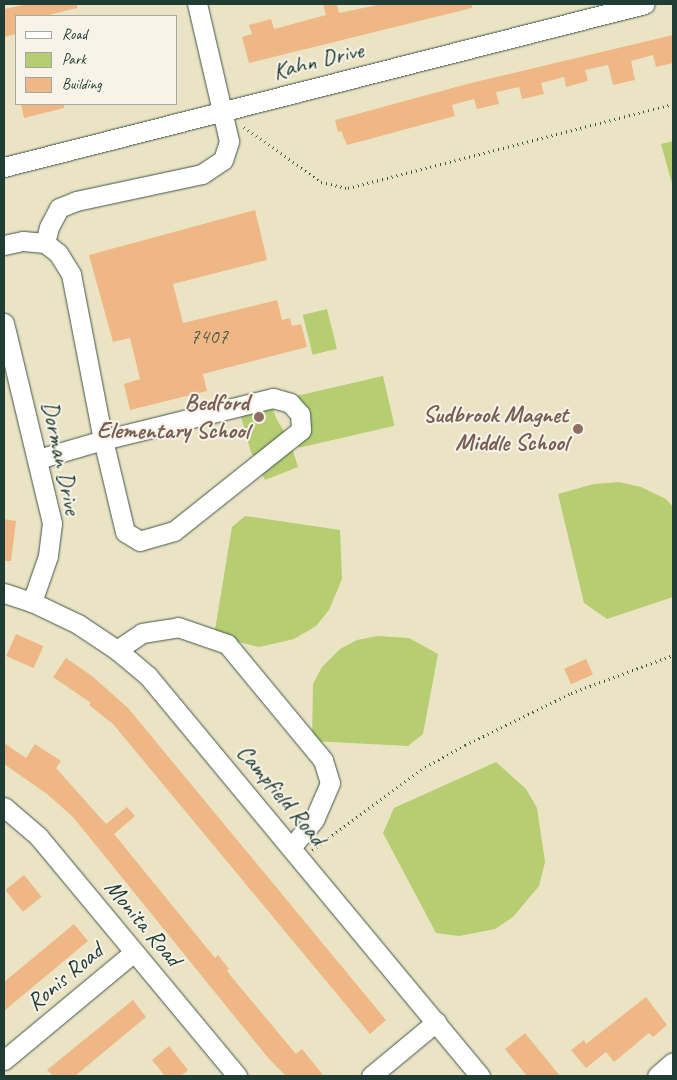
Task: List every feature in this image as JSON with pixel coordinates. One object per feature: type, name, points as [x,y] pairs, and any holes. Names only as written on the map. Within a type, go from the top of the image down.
[{"type":"street","points":[[45,243],[49,227],[59,208],[76,201],[202,174],[222,160],[229,141],[224,111],[197,4]]},
{"type":"street","name":"Kahn Drive","points":[[4,167],[645,4]]},
{"type":"street","points":[[4,245],[23,241],[45,243],[58,253],[71,274],[103,440],[125,532],[140,541],[174,531],[301,430],[300,414],[290,403],[273,398],[103,440],[38,458]]},
{"type":"street","name":"Dorman Drive","points":[[4,323],[8,360],[38,458],[50,505],[51,539],[32,602]]},
{"type":"street","name":"Campfield Road","points":[[4,594],[32,602],[78,624],[117,650],[170,701],[480,1076]]},
{"type":"street","points":[[117,650],[142,633],[178,627],[227,644],[294,723],[325,768],[330,783],[324,802],[296,853]]},
{"type":"street","name":"Monita Road","points":[[4,807],[38,836],[237,1076]]},
{"type":"street","name":"Ronis Road","points":[[4,1060],[134,952]]},
{"type":"street","points":[[370,1076],[436,1022]]},
{"type":"street","points":[[657,1076],[673,1062]]},
{"type":"path","points":[[243,126],[321,182],[348,188],[673,104]]},
{"type":"path","points":[[296,853],[425,767],[465,745],[562,697],[673,655]]},
{"type":"green space","points":[[673,141],[673,187],[661,144]]},
{"type":"green space","points":[[327,309],[337,349],[313,355],[303,315]]},
{"type":"green space","points":[[383,376],[394,426],[299,448],[288,398]]},
{"type":"green space","points":[[271,402],[276,418],[290,441],[298,467],[265,480],[251,452],[239,410]]},
{"type":"green space","points":[[619,482],[641,487],[666,499],[673,507],[673,597],[607,619],[584,603],[558,494],[594,484]]},
{"type":"green space","points":[[245,516],[340,530],[342,579],[329,610],[316,626],[294,639],[259,647],[214,636],[232,527]]},
{"type":"green space","points":[[378,636],[409,638],[438,654],[423,734],[408,746],[312,741],[313,684],[322,667],[340,649],[357,640]]},
{"type":"green space","points":[[496,762],[526,789],[537,808],[545,862],[539,886],[513,917],[495,929],[459,936],[436,933],[383,833],[394,808]]},
{"type":"building","points":[[28,4],[77,4],[77,8],[49,15],[15,15],[15,34],[4,37],[4,9]]},
{"type":"building","points":[[323,4],[337,4],[339,13],[382,4],[472,4],[472,8],[249,63],[242,37],[252,34],[249,25],[271,19],[274,29],[326,15]]},
{"type":"building","points":[[673,35],[673,63],[656,67],[653,55],[631,61],[635,80],[613,85],[608,65],[585,70],[588,81],[566,87],[564,77],[541,83],[544,94],[522,99],[519,87],[496,92],[499,104],[477,109],[474,99],[452,105],[455,116],[347,145],[341,131],[338,132],[335,120],[467,84]]},
{"type":"building","points":[[21,105],[64,105],[64,108],[24,118]]},
{"type":"building","points":[[255,210],[267,260],[173,284],[183,323],[277,300],[282,320],[290,318],[292,326],[301,324],[307,347],[203,374],[207,391],[130,410],[124,384],[140,379],[130,338],[113,342],[89,255]]},
{"type":"building","points":[[4,519],[16,521],[11,561],[4,561]]},
{"type":"building","points":[[16,634],[43,646],[34,668],[6,656]]},
{"type":"building","points":[[66,658],[92,676],[128,708],[386,1020],[370,1034],[113,724],[89,705],[91,703],[53,677]]},
{"type":"building","points":[[586,659],[593,675],[571,684],[564,669]]},
{"type":"building","points":[[4,743],[26,758],[35,744],[61,761],[56,768],[106,824],[127,807],[135,816],[114,834],[215,958],[218,955],[229,969],[227,970],[230,975],[296,1054],[302,1049],[324,1076],[286,1076],[269,1059],[73,817],[47,794],[4,764]]},
{"type":"building","points":[[24,875],[42,897],[23,912],[5,890]]},
{"type":"building","points":[[74,924],[88,941],[4,1011],[4,982]]},
{"type":"building","points":[[646,997],[667,1025],[653,1037],[649,1033],[614,1062],[606,1052],[586,1068],[571,1050],[584,1040],[586,1044]]},
{"type":"building","points":[[133,1000],[146,1017],[75,1076],[53,1076],[47,1070]]},
{"type":"building","points":[[525,1033],[560,1076],[527,1076],[505,1049]]},
{"type":"building","points":[[169,1046],[188,1070],[181,1076],[165,1076],[152,1060]]},
{"type":"place","name":"Bedford Elementary School","points":[[259,417]]},
{"type":"place","name":"Sudbrook Magnet Middle School","points":[[578,429]]}]
